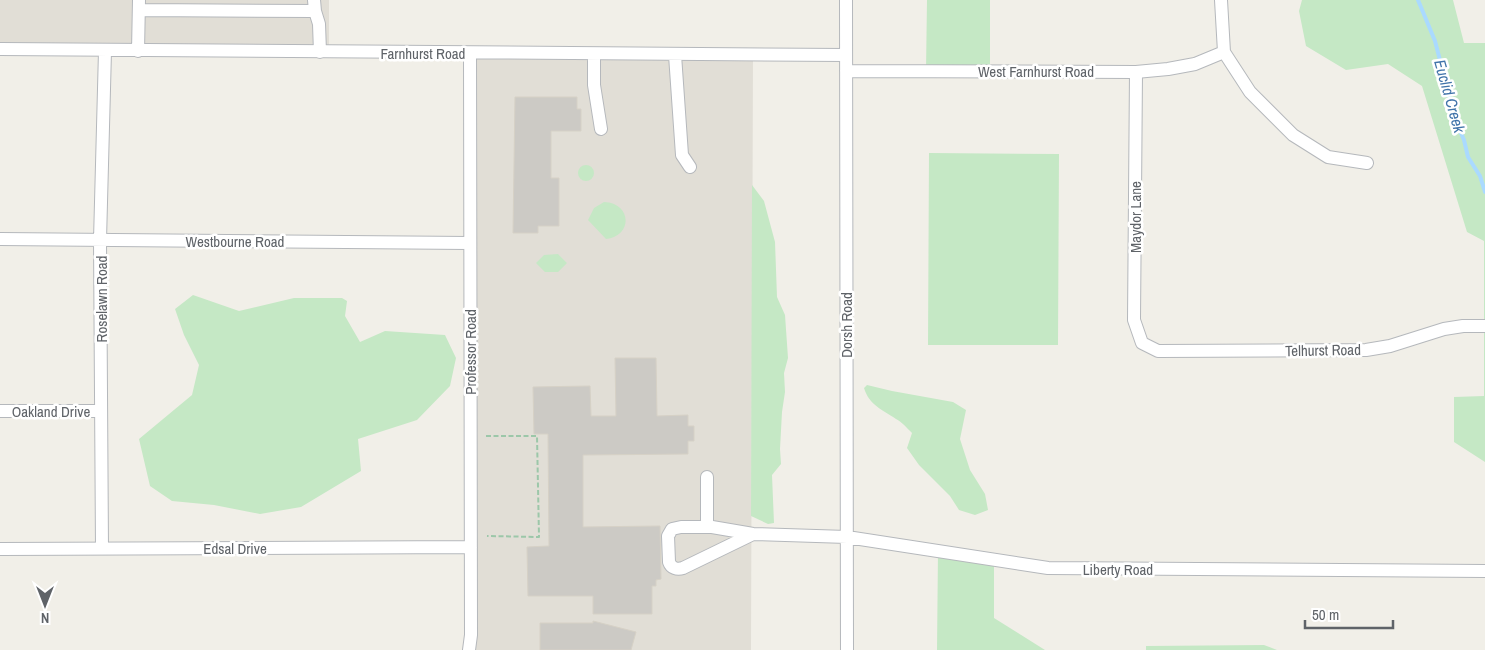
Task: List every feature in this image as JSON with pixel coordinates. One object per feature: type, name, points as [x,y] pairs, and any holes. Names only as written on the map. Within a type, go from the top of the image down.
[{"type":"street","name":"Dorsh Road","points":[[846,0],[847,650]]},
{"type":"street","points":[[1221,0],[1224,52],[1250,92],[1293,135],[1328,157],[1367,163]]},
{"type":"street","points":[[138,51],[139,5],[215,5],[314,6],[319,24],[320,52]]},
{"type":"street","name":"Farnhurst Road","points":[[0,49],[846,55]]},
{"type":"street","name":"Roselawn Road","points":[[102,548],[100,240],[105,50]]},
{"type":"street","name":"West Farnhurst Road","points":[[846,70],[1136,72],[1195,64],[1224,52]]},
{"type":"street","name":"Professor Road","points":[[469,650],[471,635],[470,53]]},
{"type":"street","points":[[594,54],[594,86],[601,129]]},
{"type":"street","points":[[674,55],[682,155],[690,168]]},
{"type":"street","name":"Maydor Lane","points":[[1136,72],[1134,320],[1142,343],[1158,351]]},
{"type":"street","name":"Westbourne Road","points":[[0,239],[469,243]]},
{"type":"street","name":"Telhurst Road","points":[[1158,351],[1366,350],[1390,346],[1444,329],[1479,326]]},
{"type":"street","name":"Oakland Drive","points":[[0,411],[101,411]]},
{"type":"street","points":[[707,477],[707,527]]},
{"type":"street","name":"Liberty Road","points":[[753,534],[683,568],[677,569],[668,562],[668,536],[672,529],[707,527],[753,534],[847,537],[1048,568],[1485,571]]},
{"type":"street","name":"Edsal Drive","points":[[0,549],[471,547]]},
{"type":"path","points":[[486,436],[536,436],[539,537],[487,536]]},
{"type":"shaded area","points":[[0,0],[329,0],[329,52],[0,49]]},
{"type":"shaded area","points":[[470,53],[753,55],[751,650],[469,650]]},
{"type":"green space","points":[[927,0],[990,0],[990,71],[926,71]]},
{"type":"green space","points":[[1302,0],[1453,0],[1464,43],[1485,43],[1485,462],[1454,442],[1454,397],[1484,396],[1484,241],[1467,232],[1422,86],[1388,64],[1346,70],[1306,46],[1299,11]]},
{"type":"green space","points":[[929,153],[1059,154],[1058,345],[928,345]]},
{"type":"green space","points":[[586,165],[592,167],[594,173],[592,179],[586,181],[580,179],[578,173],[580,167]]},
{"type":"green space","points":[[752,185],[764,201],[775,242],[777,297],[785,315],[788,358],[784,373],[785,392],[782,412],[781,464],[772,475],[774,523],[768,524],[751,516]]},
{"type":"green space","points":[[604,202],[620,208],[626,220],[621,232],[615,237],[606,239],[588,220],[594,208]]},
{"type":"green space","points":[[558,254],[567,263],[558,272],[545,272],[536,263],[544,255]]},
{"type":"green space","points":[[193,295],[239,311],[294,298],[342,298],[347,301],[345,316],[360,342],[385,331],[445,335],[456,358],[450,386],[417,420],[358,439],[361,471],[301,507],[260,514],[214,505],[172,501],[150,486],[139,439],[192,395],[199,365],[184,335],[175,309]]},
{"type":"green space","points":[[867,385],[953,402],[966,410],[960,439],[970,470],[985,494],[988,510],[975,515],[959,510],[950,496],[919,465],[907,448],[912,433],[869,399],[864,388]]},
{"type":"green space","points":[[938,551],[994,560],[994,618],[1045,650],[937,650]]},
{"type":"green space","points":[[1264,645],[1277,650],[1146,650],[1146,646]]},
{"type":"building","points":[[515,97],[577,97],[577,109],[581,109],[581,131],[551,131],[551,178],[559,178],[559,226],[538,226],[538,233],[513,233]]},
{"type":"building","points":[[615,358],[656,358],[657,416],[688,415],[688,426],[694,426],[694,441],[688,441],[688,454],[583,455],[583,527],[660,526],[661,579],[656,580],[656,586],[652,586],[652,614],[593,614],[593,596],[528,596],[527,547],[549,546],[548,434],[534,434],[533,387],[590,386],[591,416],[616,416]]},
{"type":"building","points":[[593,621],[636,632],[631,650],[540,650],[540,623],[593,623]]},
{"type":"waterway","name":"Euclid Creek","points":[[1418,0],[1435,41],[1456,122],[1464,140],[1468,157],[1480,176],[1485,192]]}]
